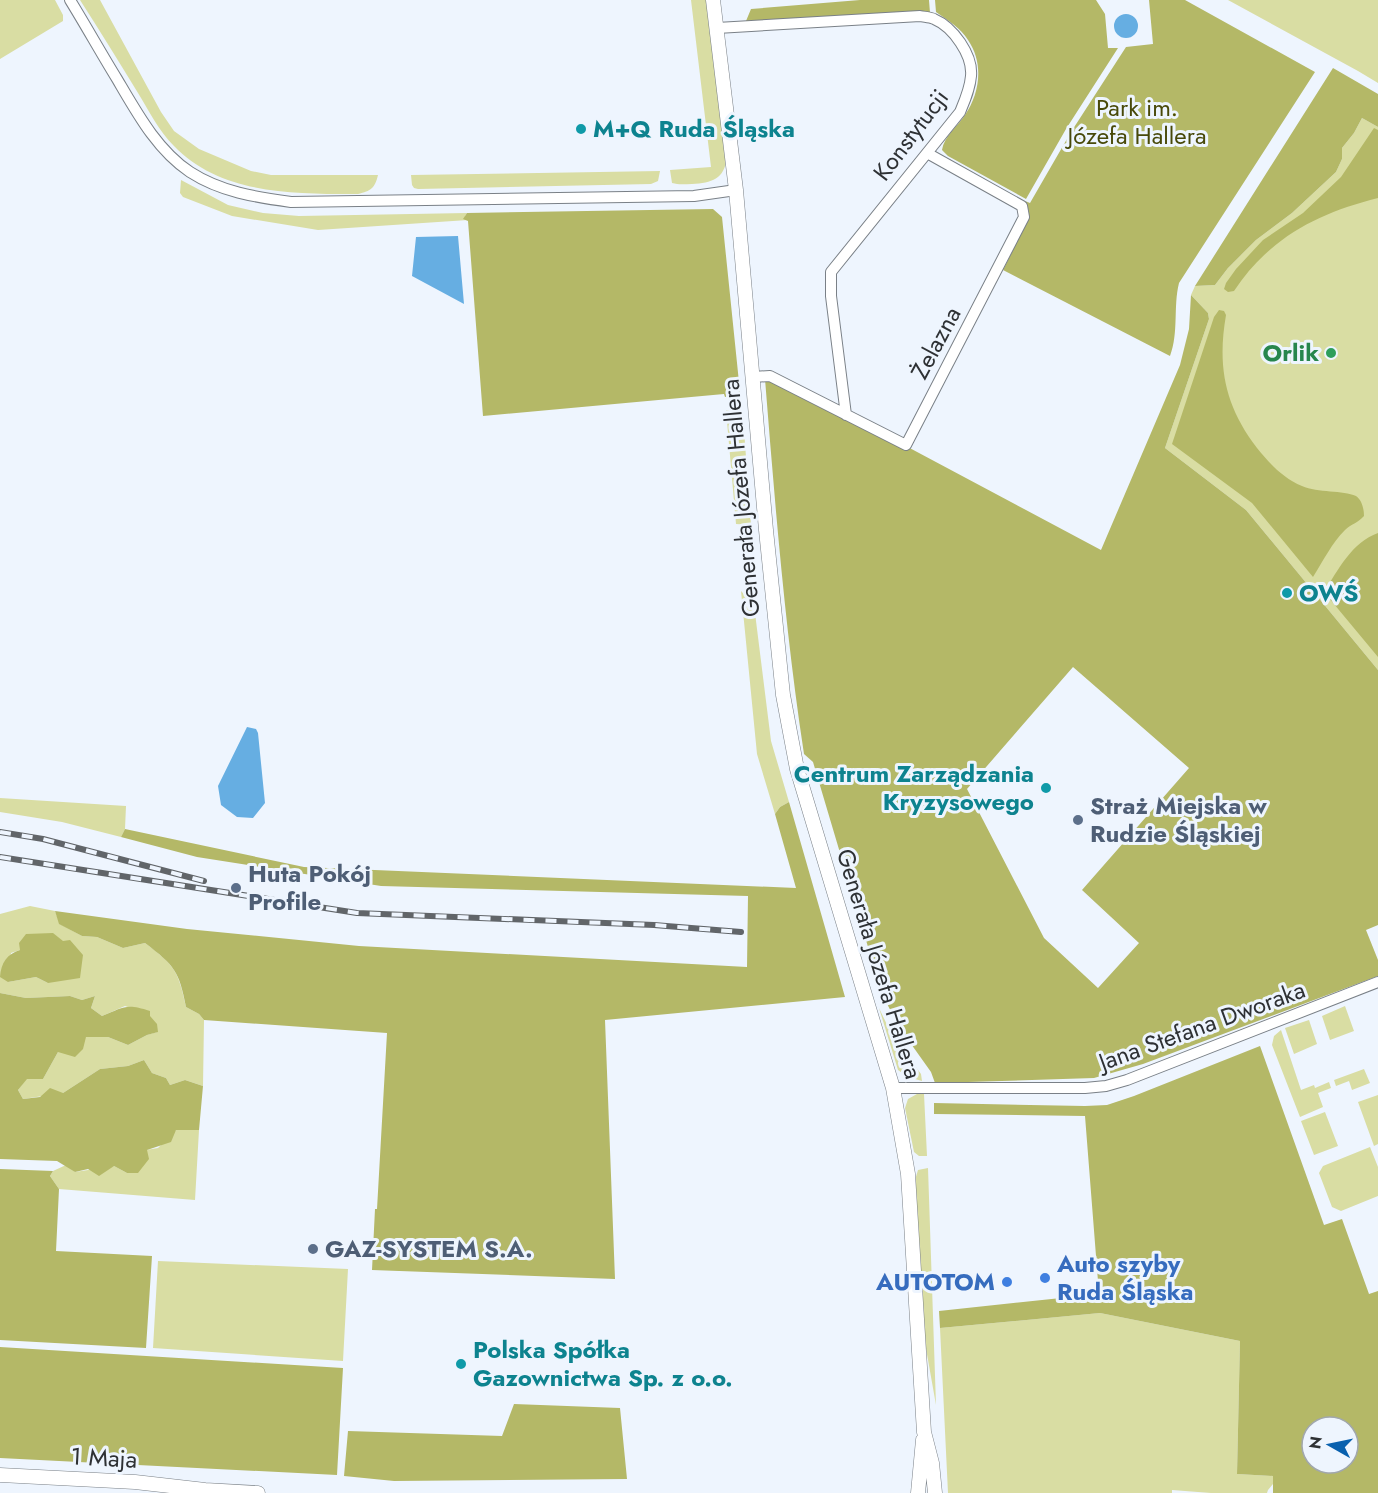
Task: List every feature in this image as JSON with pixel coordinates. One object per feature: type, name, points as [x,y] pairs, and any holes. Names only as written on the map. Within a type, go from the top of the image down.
[{"type":"street","points":[[70,0],[137,113],[158,143],[191,172],[229,190],[255,197],[291,202],[694,196],[736,190]]},
{"type":"street","name":"Generała Józefa Hallera","points":[[713,0],[736,190],[783,694],[797,769],[893,1088],[908,1174],[924,1432],[932,1463],[935,1493]]},
{"type":"street","name":"Konstytucji","points":[[717,28],[909,17],[934,19],[955,35],[969,57],[971,73],[968,94],[960,112],[831,272],[831,296],[846,415]]},
{"type":"street","name":"Żelazna","points":[[753,377],[770,376],[906,445],[1024,217],[1022,206],[927,153]]},
{"type":"street","name":"Jana Stefana Dworaka","points":[[893,1088],[1106,1086],[1259,1030],[1378,982]]},
{"type":"street","name":"Generała Józefa Hallera","points":[[918,1493],[924,1432]]},
{"type":"street","name":"1 Maja","points":[[0,1475],[135,1482],[258,1493]]},
{"type":"street","name":"1 Maja","points":[[146,1493],[205,1490]]},
{"type":"green space","points":[[0,0],[55,0],[63,15],[63,21],[0,59]]},
{"type":"green space","points":[[80,0],[100,0],[161,112],[174,131],[199,149],[251,171],[271,175],[378,175],[374,186],[358,194],[284,192],[236,183],[193,162],[174,146],[159,127]]},
{"type":"green space","points":[[691,0],[708,0],[727,158],[723,171],[711,181],[680,184],[672,183],[670,170],[711,167]]},
{"type":"green space","points":[[860,0],[929,0],[930,13],[746,21],[751,9]]},
{"type":"green space","points":[[935,0],[1096,0],[1105,14],[1108,48],[1118,48],[1066,129],[1026,199],[948,156],[942,150],[948,136],[962,119],[974,97],[978,68],[968,40],[958,28],[936,12]]},
{"type":"green space","name":"Park im. Józefa Hallera","points":[[1149,0],[1185,0],[1315,72],[1179,283],[1173,347],[1170,356],[1003,270],[1028,220],[1029,212],[1025,201],[1030,203],[1071,132],[1126,47],[1153,44]]},
{"type":"green space","points":[[1228,0],[1378,0],[1378,83],[1358,71]]},
{"type":"green space","points":[[1333,68],[1378,94],[1378,127],[1362,118],[1342,148],[1342,159],[1336,172],[1292,213],[1256,240],[1228,268],[1215,285],[1195,286]]},
{"type":"green space","points":[[1362,118],[1378,127],[1378,670],[1246,510],[1165,448],[1209,319],[1208,313],[1191,295],[1195,286],[1215,285],[1228,268],[1256,240],[1292,213],[1336,172],[1342,159],[1342,148]]},
{"type":"green space","points":[[1374,128],[1378,130],[1378,198],[1335,211],[1297,230],[1263,256],[1234,291],[1228,292],[1224,289],[1236,269],[1263,240],[1303,213],[1341,177]]},
{"type":"green space","points":[[660,171],[658,181],[651,184],[418,189],[412,185],[411,175]]},
{"type":"green space","points":[[181,180],[228,205],[263,213],[299,216],[467,213],[465,216],[468,220],[318,230],[232,216],[183,197],[180,193]]},
{"type":"green space","points":[[713,209],[722,217],[740,392],[725,397],[724,394],[483,416],[468,221],[463,219],[467,213]]},
{"type":"green space","points":[[1191,295],[1208,313],[1209,319],[1165,448],[1246,510],[1378,670],[1378,925],[1366,930],[1378,960],[1378,976],[1143,1064],[1094,1078],[935,1083],[931,1072],[899,1027],[882,994],[813,762],[804,754],[786,613],[765,379],[904,445],[1101,550],[1180,365],[1189,329]],"holes":[[[1073,667],[1189,768],[1082,890],[1139,943],[1098,988],[1044,938],[967,789]]]},
{"type":"green space","points":[[1219,310],[1224,311],[1226,315],[1223,334],[1223,369],[1226,385],[1237,417],[1257,448],[1277,470],[1295,483],[1315,490],[1351,494],[1358,498],[1364,510],[1364,516],[1340,535],[1313,577],[1252,503],[1172,444],[1214,317]]},
{"type":"green space","points":[[726,410],[738,410],[743,416],[751,525],[736,524]]},
{"type":"green space","points":[[1378,533],[1378,657],[1324,592],[1353,550]]},
{"type":"green space","points":[[741,591],[754,605],[771,741],[789,802],[780,807],[775,814],[757,754]]},
{"type":"green space","points":[[0,798],[126,806],[125,829],[121,837],[62,822],[0,812]]},
{"type":"green space","points":[[789,802],[845,997],[605,1020],[615,1279],[372,1270],[387,1033],[204,1020],[199,1014],[186,1007],[181,985],[174,970],[145,943],[123,948],[97,937],[82,936],[59,924],[55,911],[187,929],[359,946],[747,967],[748,896],[381,886],[197,857],[121,837],[125,829],[304,867],[796,888],[775,814],[780,807]]},
{"type":"green space","points":[[30,906],[55,911],[60,924],[82,936],[97,937],[123,948],[145,943],[163,958],[174,970],[186,1007],[199,1014],[204,1020],[203,1086],[185,1080],[170,1085],[166,1078],[152,1073],[144,1060],[128,1066],[100,1069],[63,1093],[23,1099],[18,1090],[26,1079],[43,1079],[58,1052],[86,1037],[108,1037],[128,1045],[157,1032],[150,1018],[125,1006],[102,1016],[91,1008],[95,996],[82,1000],[70,996],[26,998],[0,993],[0,914]],"holes":[[[20,950],[48,983],[36,977],[8,982],[11,953]]]},
{"type":"green space","points":[[53,933],[63,941],[70,940],[83,955],[80,978],[48,983],[36,977],[8,982],[0,977],[6,960],[20,950],[19,943],[26,934]]},
{"type":"green space","points":[[0,993],[26,998],[70,996],[82,1000],[95,996],[91,1008],[102,1016],[121,1008],[135,1007],[150,1011],[150,1016],[157,1024],[158,1032],[128,1045],[108,1037],[86,1037],[83,1049],[75,1057],[58,1052],[43,1079],[27,1079],[18,1090],[23,1099],[40,1097],[50,1088],[63,1093],[100,1069],[128,1066],[144,1060],[152,1073],[166,1078],[170,1085],[185,1080],[203,1086],[199,1130],[176,1130],[171,1142],[147,1150],[149,1159],[138,1173],[127,1173],[114,1166],[99,1176],[88,1169],[75,1172],[57,1161],[0,1159]]},
{"type":"green space","points":[[1345,1006],[1354,1031],[1330,1040],[1322,1016]]},
{"type":"green space","points":[[879,1008],[891,1033],[921,1074],[922,1081],[908,1077],[898,1070]]},
{"type":"green space","points":[[1309,1020],[1317,1044],[1294,1054],[1285,1028]]},
{"type":"green space","points":[[1281,1030],[1301,1090],[1314,1085],[1315,1088],[1329,1082],[1331,1088],[1318,1093],[1323,1107],[1300,1117],[1272,1045],[1274,1036]]},
{"type":"green space","points":[[1260,1046],[1324,1225],[1342,1219],[1369,1294],[1378,1291],[1378,1493],[1273,1493],[1273,1476],[1237,1474],[1240,1341],[1100,1313],[940,1328],[939,1311],[1099,1294],[1085,1116],[934,1114],[934,1103],[1107,1105]]},
{"type":"green space","points":[[1364,1069],[1370,1083],[1352,1090],[1349,1081],[1336,1086],[1334,1080]]},
{"type":"green space","points":[[917,1094],[924,1094],[927,1156],[919,1156],[914,1152],[905,1108],[908,1099]]},
{"type":"green space","points":[[1378,1095],[1378,1144],[1374,1146],[1358,1102]]},
{"type":"green space","points":[[1325,1112],[1338,1146],[1314,1155],[1301,1121]]},
{"type":"green space","points":[[176,1130],[199,1130],[195,1200],[59,1189],[50,1176],[53,1171],[66,1165],[75,1172],[114,1166],[127,1173],[146,1150],[158,1148]]},
{"type":"green space","points":[[1370,1147],[1378,1167],[1378,1196],[1341,1211],[1332,1207],[1319,1173],[1323,1166]]},
{"type":"green space","points":[[928,1168],[936,1405],[925,1343],[915,1180],[918,1170]]},
{"type":"green space","points":[[0,1169],[53,1171],[50,1176],[59,1189],[56,1251],[152,1256],[146,1348],[0,1340]]},
{"type":"green space","points":[[158,1261],[348,1269],[343,1361],[153,1348]]},
{"type":"green space","points":[[1100,1313],[1240,1341],[1237,1474],[1273,1476],[1273,1484],[1267,1493],[1172,1490],[1172,1493],[948,1493],[940,1328]]},
{"type":"green space","points":[[0,1347],[343,1368],[337,1475],[0,1458]]},
{"type":"green space","points":[[514,1404],[620,1408],[627,1479],[394,1481],[344,1476],[348,1431],[502,1436]]},
{"type":"water","points":[[1126,14],[1134,18],[1138,26],[1134,34],[1126,38],[1118,34],[1114,26],[1118,18]]},
{"type":"water","points":[[458,236],[464,304],[412,276],[416,237]]},
{"type":"water","points":[[247,727],[256,729],[258,733],[265,803],[253,818],[237,817],[221,805],[218,786]]},
{"type":"railway","points":[[0,832],[43,839],[204,881]]},
{"type":"railway","points":[[0,857],[357,913],[654,925],[741,932]]},
{"type":"place","name":"M+Q Ruda Śląska","points":[[581,129]]},
{"type":"place","name":"Orlik","points":[[1331,353]]},
{"type":"place","name":"OWŚ","points":[[1287,593]]},
{"type":"place","name":"Centrum Zarządzania Kryzysowego","points":[[1046,788]]},
{"type":"place","name":"Straż Miejska w Rudzie Śląskiej","points":[[1078,820]]},
{"type":"place","name":"Huta Pokój Profile","points":[[236,888]]},
{"type":"place","name":"GAZ-SYSTEM S.A.","points":[[313,1249]]},
{"type":"place","name":"Auto szyby Ruda Śląska","points":[[1045,1278]]},
{"type":"place","name":"AUTOTOM","points":[[1007,1282]]},
{"type":"place","name":"Polska Spółka Gazownictwa Sp. z o.o.","points":[[461,1364]]}]
